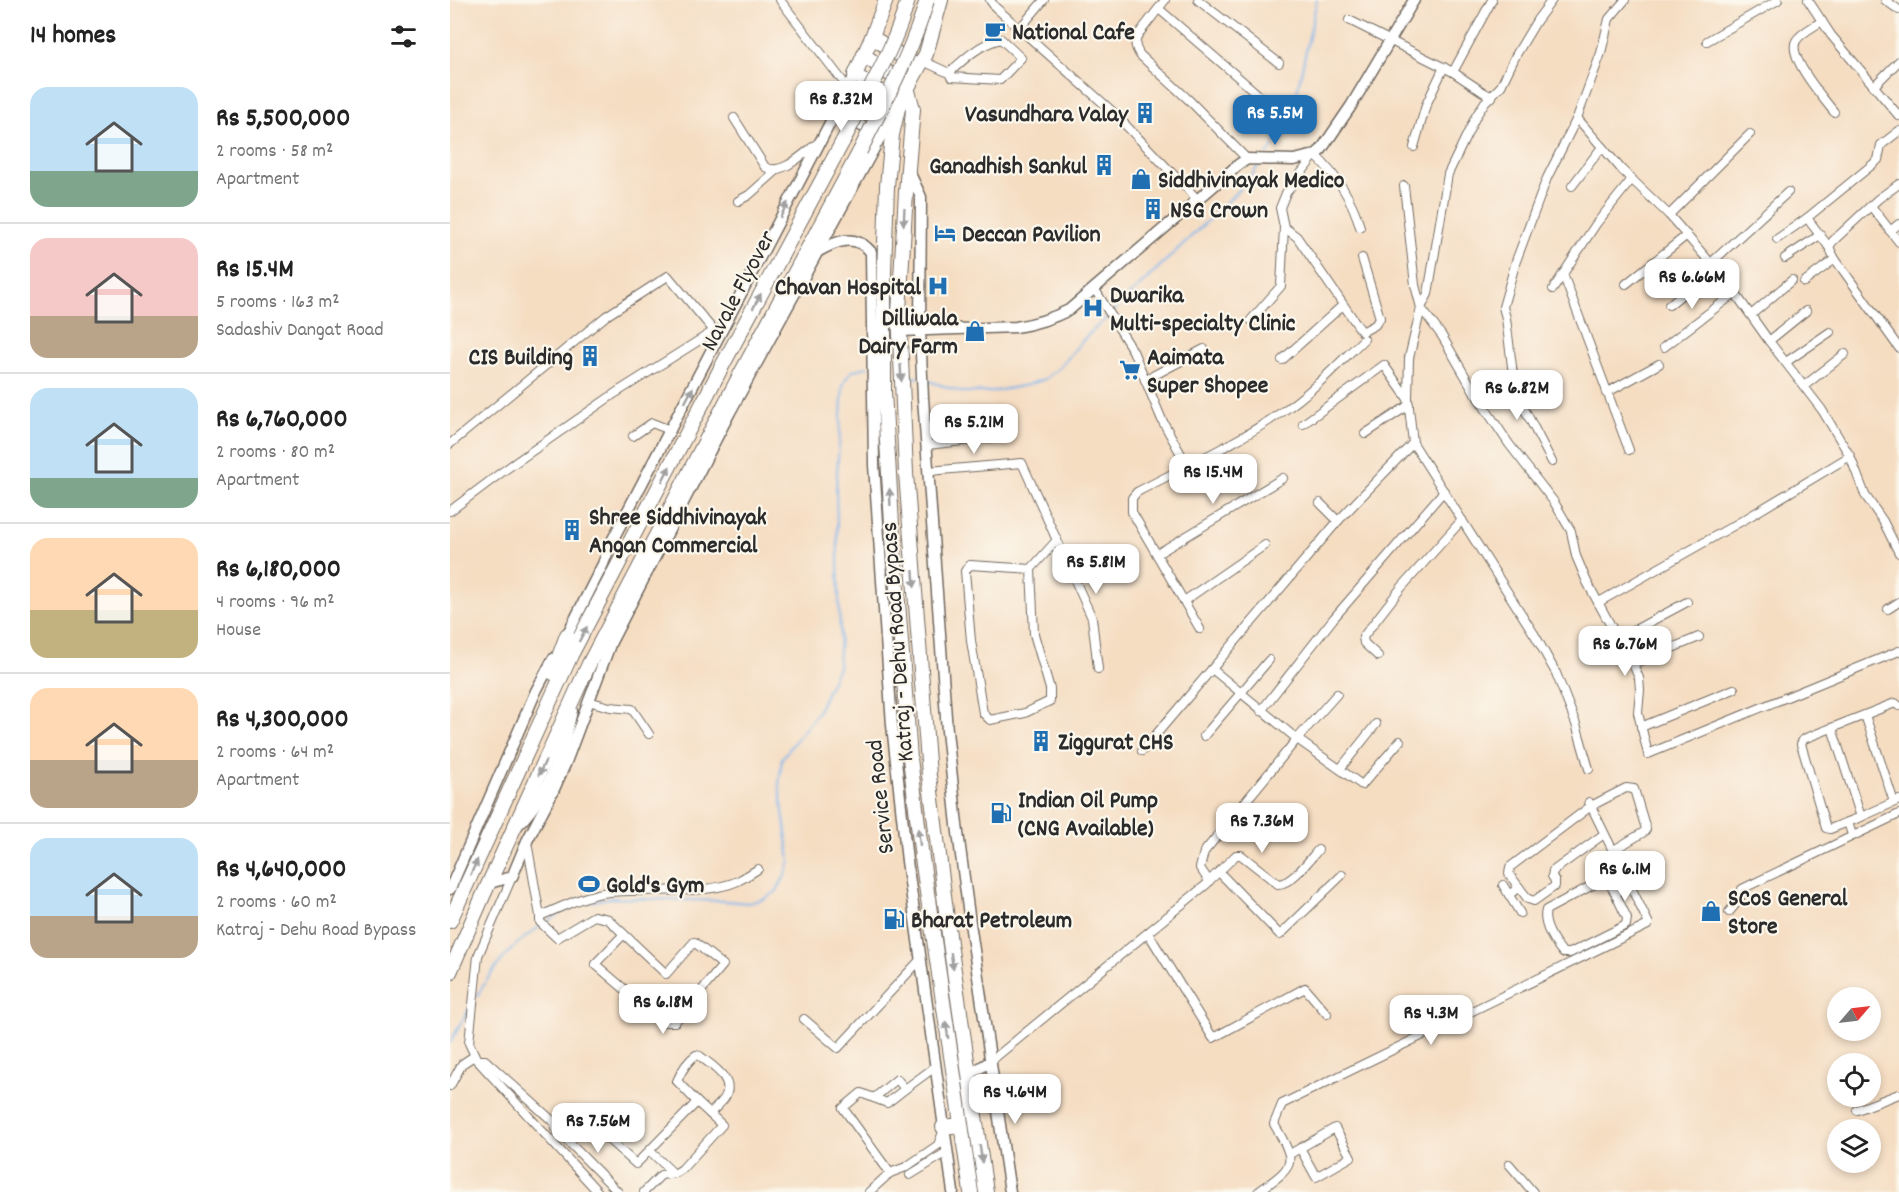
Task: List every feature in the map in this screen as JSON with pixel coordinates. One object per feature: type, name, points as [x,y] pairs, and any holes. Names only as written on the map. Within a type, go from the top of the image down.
[{"type":"highway","points":[[886,0],[864,56],[851,81],[899,104]]},
{"type":"highway","name":"Navale Flyover","points":[[527,752],[571,655],[891,47],[908,0]]},
{"type":"highway","name":"Navale Flyover","points":[[575,696],[589,664],[738,379],[860,151],[908,54],[927,0]]},
{"type":"highway","name":"Katraj - Dehu Road Bypass","points":[[941,0],[921,65],[899,104],[892,135],[878,323],[879,393],[892,524],[910,758],[922,858],[971,1192]]},
{"type":"highway","points":[[872,37],[921,65]]},
{"type":"highway","points":[[864,56],[908,87]]},
{"type":"highway","name":"Katraj - Dehu Road Bypass","points":[[908,87],[913,109],[899,312],[902,395],[929,775],[950,943],[986,1192]]},
{"type":"highway","points":[[450,921],[527,752],[535,718],[567,634]]},
{"type":"highway","points":[[450,972],[575,696]]},
{"type":"highway","points":[[943,1129],[961,1125]]},
{"type":"street","points":[[450,889],[536,692],[603,564],[612,541],[670,430],[716,334],[851,81],[780,0]]},
{"type":"street","points":[[1020,28],[1044,0]]},
{"type":"street","points":[[1165,0],[1138,35],[1135,41],[1137,50],[1251,159]]},
{"type":"street","points":[[1198,0],[1279,63]]},
{"type":"street","points":[[1251,320],[1281,286],[1284,227],[1280,208],[1286,193],[1321,150],[1351,106],[1414,0]]},
{"type":"street","points":[[1453,72],[1492,0]]},
{"type":"street","points":[[1552,0],[1516,55],[1501,86],[1485,102],[1476,116],[1448,174],[1428,294],[1421,308],[1408,358],[1408,402],[1413,443],[1536,638],[1556,674],[1576,724],[1588,769]]},
{"type":"street","points":[[1552,462],[1515,391],[1503,307],[1516,261],[1547,178],[1577,118],[1601,53],[1609,19],[1625,0]]},
{"type":"street","points":[[1707,41],[1778,0]]},
{"type":"street","points":[[1820,0],[1810,3],[1899,116]]},
{"type":"street","points":[[1885,0],[1899,10]]},
{"type":"street","points":[[996,2],[1020,28],[1112,111],[1198,200]]},
{"type":"street","points":[[1159,9],[1261,97]]},
{"type":"street","points":[[1349,20],[1453,72],[1492,96]]},
{"type":"street","points":[[1822,21],[1796,39],[1794,49],[1797,61],[1834,112]]},
{"type":"street","points":[[921,65],[949,73],[951,77],[1000,80],[1021,58],[1001,39],[992,41],[965,57],[949,73]]},
{"type":"street","points":[[1874,86],[1899,61]]},
{"type":"street","points":[[1414,147],[1426,105],[1444,68]]},
{"type":"street","points":[[598,1192],[476,1058],[470,1043],[478,956],[617,632],[730,412],[899,104]]},
{"type":"street","points":[[837,111],[880,137]]},
{"type":"street","points":[[734,118],[765,167],[776,171]]},
{"type":"street","points":[[1577,118],[1632,179],[1669,215],[1713,266],[1822,410],[1850,456],[1865,495],[1895,538],[1899,553]]},
{"type":"street","points":[[1777,239],[1807,218],[1878,160],[1881,145],[1899,131]]},
{"type":"street","points":[[1669,215],[1750,134]]},
{"type":"street","points":[[738,201],[820,141]]},
{"type":"street","points":[[1572,186],[1602,147]]},
{"type":"street","points":[[899,331],[1016,327],[1052,319],[1069,310],[1234,168],[1251,159],[1294,160],[1315,155]]},
{"type":"street","points":[[1315,155],[1350,198],[1360,227]]},
{"type":"street","points":[[908,169],[921,197],[920,331],[923,398],[946,719],[970,923],[1010,1192]]},
{"type":"street","points":[[1553,289],[1596,224],[1632,179]]},
{"type":"street","points":[[1829,247],[1871,206],[1899,184]]},
{"type":"street","points":[[1404,186],[1415,285],[1421,308],[1442,336],[1475,393],[1509,444],[1554,502],[1571,531],[1576,556],[1587,582],[1639,678],[1638,713],[1648,754],[1899,651]]},
{"type":"street","points":[[1669,305],[1713,266],[1788,192]]},
{"type":"street","points":[[1871,206],[1899,242]]},
{"type":"street","points":[[1807,218],[1899,348]]},
{"type":"street","points":[[1890,231],[1899,224]]},
{"type":"street","points":[[1284,227],[1297,237],[1362,332],[1376,326],[1380,318],[1362,258]]},
{"type":"street","points":[[1785,258],[1820,235]]},
{"type":"street","points":[[1626,284],[1687,236]]},
{"type":"street","points":[[817,252],[832,243],[851,240],[859,241],[871,252],[878,323]]},
{"type":"street","points":[[1804,282],[1835,259]]},
{"type":"street","points":[[1563,274],[1629,450]]},
{"type":"street","points":[[450,444],[606,316],[668,276],[716,334]]},
{"type":"street","points":[[1750,315],[1792,280]]},
{"type":"street","points":[[1094,288],[1133,351],[1162,420],[1188,467]]},
{"type":"street","points":[[1664,347],[1735,293]]},
{"type":"street","points":[[1282,360],[1343,305]]},
{"type":"street","points":[[1769,341],[1806,310]]},
{"type":"street","points":[[1786,362],[1830,332]]},
{"type":"street","points":[[450,511],[614,394],[716,334]]},
{"type":"street","points":[[1200,628],[1132,512],[1132,498],[1137,492],[1188,467],[1284,411],[1364,339]]},
{"type":"street","points":[[1145,380],[1204,350]]},
{"type":"street","points":[[1804,386],[1845,354]]},
{"type":"street","points":[[1606,393],[1659,364]]},
{"type":"street","points":[[1303,424],[1384,365],[1408,402]]},
{"type":"street","points":[[1475,393],[1515,391]]},
{"type":"street","name":"Service Road","points":[[879,393],[874,465],[891,714],[906,861],[953,1192]]},
{"type":"street","points":[[1365,434],[1408,402]]},
{"type":"street","points":[[633,436],[652,423],[670,430]]},
{"type":"street","points":[[927,445],[999,437]]},
{"type":"street","points":[[1142,751],[1338,521],[1413,443]]},
{"type":"street","points":[[1599,602],[1747,518],[1850,456]]},
{"type":"street","points":[[929,471],[1022,463],[1092,618],[1098,669]]},
{"type":"street","points":[[1157,554],[1283,478]]},
{"type":"street","points":[[1261,711],[1333,619],[1444,491]]},
{"type":"street","points":[[1320,504],[1338,521]]},
{"type":"street","points":[[1378,656],[1364,643],[1363,637],[1401,588],[1462,520]]},
{"type":"street","points":[[1031,569],[970,565],[965,571],[971,641],[983,713],[990,720],[1025,712],[1050,701],[1050,689],[1034,634],[1031,569],[1057,540]]},
{"type":"street","points":[[1184,601],[1265,545]]},
{"type":"street","points":[[1618,639],[1687,602]]},
{"type":"street","points":[[1888,609],[1899,602]]},
{"type":"street","points":[[1633,664],[1699,637]]},
{"type":"street","points":[[1204,736],[1269,660]]},
{"type":"street","points":[[1212,669],[1297,740],[1362,784],[1400,741]]},
{"type":"street","points":[[1641,727],[1734,689]]},
{"type":"street","points":[[1209,881],[1200,868],[1204,852],[1337,694]]},
{"type":"street","points":[[512,832],[536,805],[560,766],[575,696]]},
{"type":"street","points":[[588,701],[610,707],[632,708],[649,734]]},
{"type":"street","points":[[1865,715],[1896,801],[1830,829],[1826,828],[1801,744],[1803,740],[1806,738],[1895,703],[1899,706]]},
{"type":"street","points":[[1340,769],[1376,724]]},
{"type":"street","points":[[1832,728],[1861,817]]},
{"type":"street","points":[[1604,834],[1553,871],[1551,873],[1556,883],[1555,886],[1534,901],[1528,899],[1509,874],[1510,867],[1590,804],[1626,788],[1634,789],[1646,829],[1612,851]]},
{"type":"street","points":[[1258,1192],[1283,1174],[1291,1161],[1290,1154],[1274,1124],[1282,1104],[1647,925],[1648,921],[1590,804]]},
{"type":"street","points":[[1729,912],[1740,899],[1742,889],[1899,814]]},
{"type":"street","points":[[1848,822],[1852,835]]},
{"type":"street","points":[[527,841],[540,919],[557,938],[594,916],[608,920],[624,934],[666,974],[694,942],[723,965],[675,1022],[663,1022],[595,964],[624,934]]},
{"type":"street","points":[[969,1076],[991,1061],[1148,933],[1236,855],[1241,855],[1278,884],[1284,884],[1318,850]]},
{"type":"street","points":[[540,919],[571,902],[608,892],[716,888],[738,881],[758,869]]},
{"type":"street","points":[[1219,872],[1280,935],[1342,875]]},
{"type":"street","points":[[489,883],[512,877]]},
{"type":"street","points":[[1602,880],[1608,881],[1615,893],[1627,918],[1626,925],[1570,952],[1563,953],[1546,926],[1546,910],[1602,880]]},
{"type":"street","points":[[1503,885],[1520,913]]},
{"type":"street","points":[[1615,893],[1630,885]]},
{"type":"street","points":[[1509,895],[1519,887]]},
{"type":"street","points":[[1148,933],[1213,1038],[1305,988],[1327,1014]]},
{"type":"street","points":[[804,1019],[838,1048],[920,960]]},
{"type":"street","points":[[644,1192],[661,1175],[682,1169],[722,1125],[710,1114],[697,1102],[677,1081],[696,1055],[722,1074],[726,1081],[724,1099],[710,1114]]},
{"type":"street","points":[[450,1086],[462,1064],[476,1058],[485,1060],[556,1125],[555,1128],[618,1192]]},
{"type":"street","points":[[890,1173],[843,1108],[861,1094],[887,1103],[935,1067]]},
{"type":"street","points":[[874,1098],[897,1078],[906,1089]]},
{"type":"street","points":[[1857,1110],[1899,1094]]},
{"type":"street","points":[[556,1125],[572,1107],[636,1164],[697,1102]]},
{"type":"street","points":[[1290,1154],[1300,1148],[1335,1128],[1351,1156],[1317,1177],[1300,1148]]},
{"type":"street","points":[[869,1192],[890,1173],[906,1167],[938,1145],[943,1129]]},
{"type":"street","points":[[650,1151],[673,1173]]},
{"type":"street","points":[[910,1175],[947,1152]]},
{"type":"street","points":[[1509,1164],[1533,1192]]},
{"type":"waterway","points":[[1267,155],[1294,106],[1317,0]]},
{"type":"waterway","points":[[926,380],[961,392],[991,392],[1045,379],[1060,367],[1084,339],[1223,206],[1249,179],[1261,162]]},
{"type":"waterway","points":[[545,923],[583,903],[610,898],[749,903],[764,899],[776,892],[786,874],[790,860],[779,784],[782,758],[817,713],[838,667],[840,632],[836,488],[843,386],[852,372],[868,367]]},
{"type":"waterway","points":[[906,375],[918,378]]},
{"type":"waterway","points":[[477,996],[504,957],[521,940],[541,926]]},
{"type":"waterway","points":[[450,1043],[469,1009]]},
{"type":"place","name":"National Cafe","points":[[995,31]]},
{"type":"place","name":"Vasundhara Valay","points":[[1145,113]]},
{"type":"place","name":"Ganadhish Sankul","points":[[1104,165]]},
{"type":"place","name":"Siddhivinayak Medico","points":[[1141,179]]},
{"type":"place","name":"NSG Crown","points":[[1153,209]]},
{"type":"place","name":"Deccan Pavilion","points":[[945,233]]},
{"type":"place","name":"Chavan Hospital","points":[[938,286]]},
{"type":"place","name":"Dwarika Multi-specialty Clinic","points":[[1093,308]]},
{"type":"place","name":"Dilliwala Dairy Farm","points":[[975,331]]},
{"type":"place","name":"CIS Building","points":[[590,356]]},
{"type":"place","name":"Aaimata Super Shopee","points":[[1130,370]]},
{"type":"place","name":"Shree Siddhivinayak Angan Commercial","points":[[572,530]]},
{"type":"place","name":"Ziggurat CHS","points":[[1041,741]]},
{"type":"place","name":"Indian Oil Pump (CNG Available)","points":[[1001,813]]},
{"type":"place","name":"Gold's Gym","points":[[589,884]]},
{"type":"place","name":"SCoS General Store","points":[[1711,911]]},
{"type":"place","name":"Bharat Petroleum","points":[[894,919]]}]
